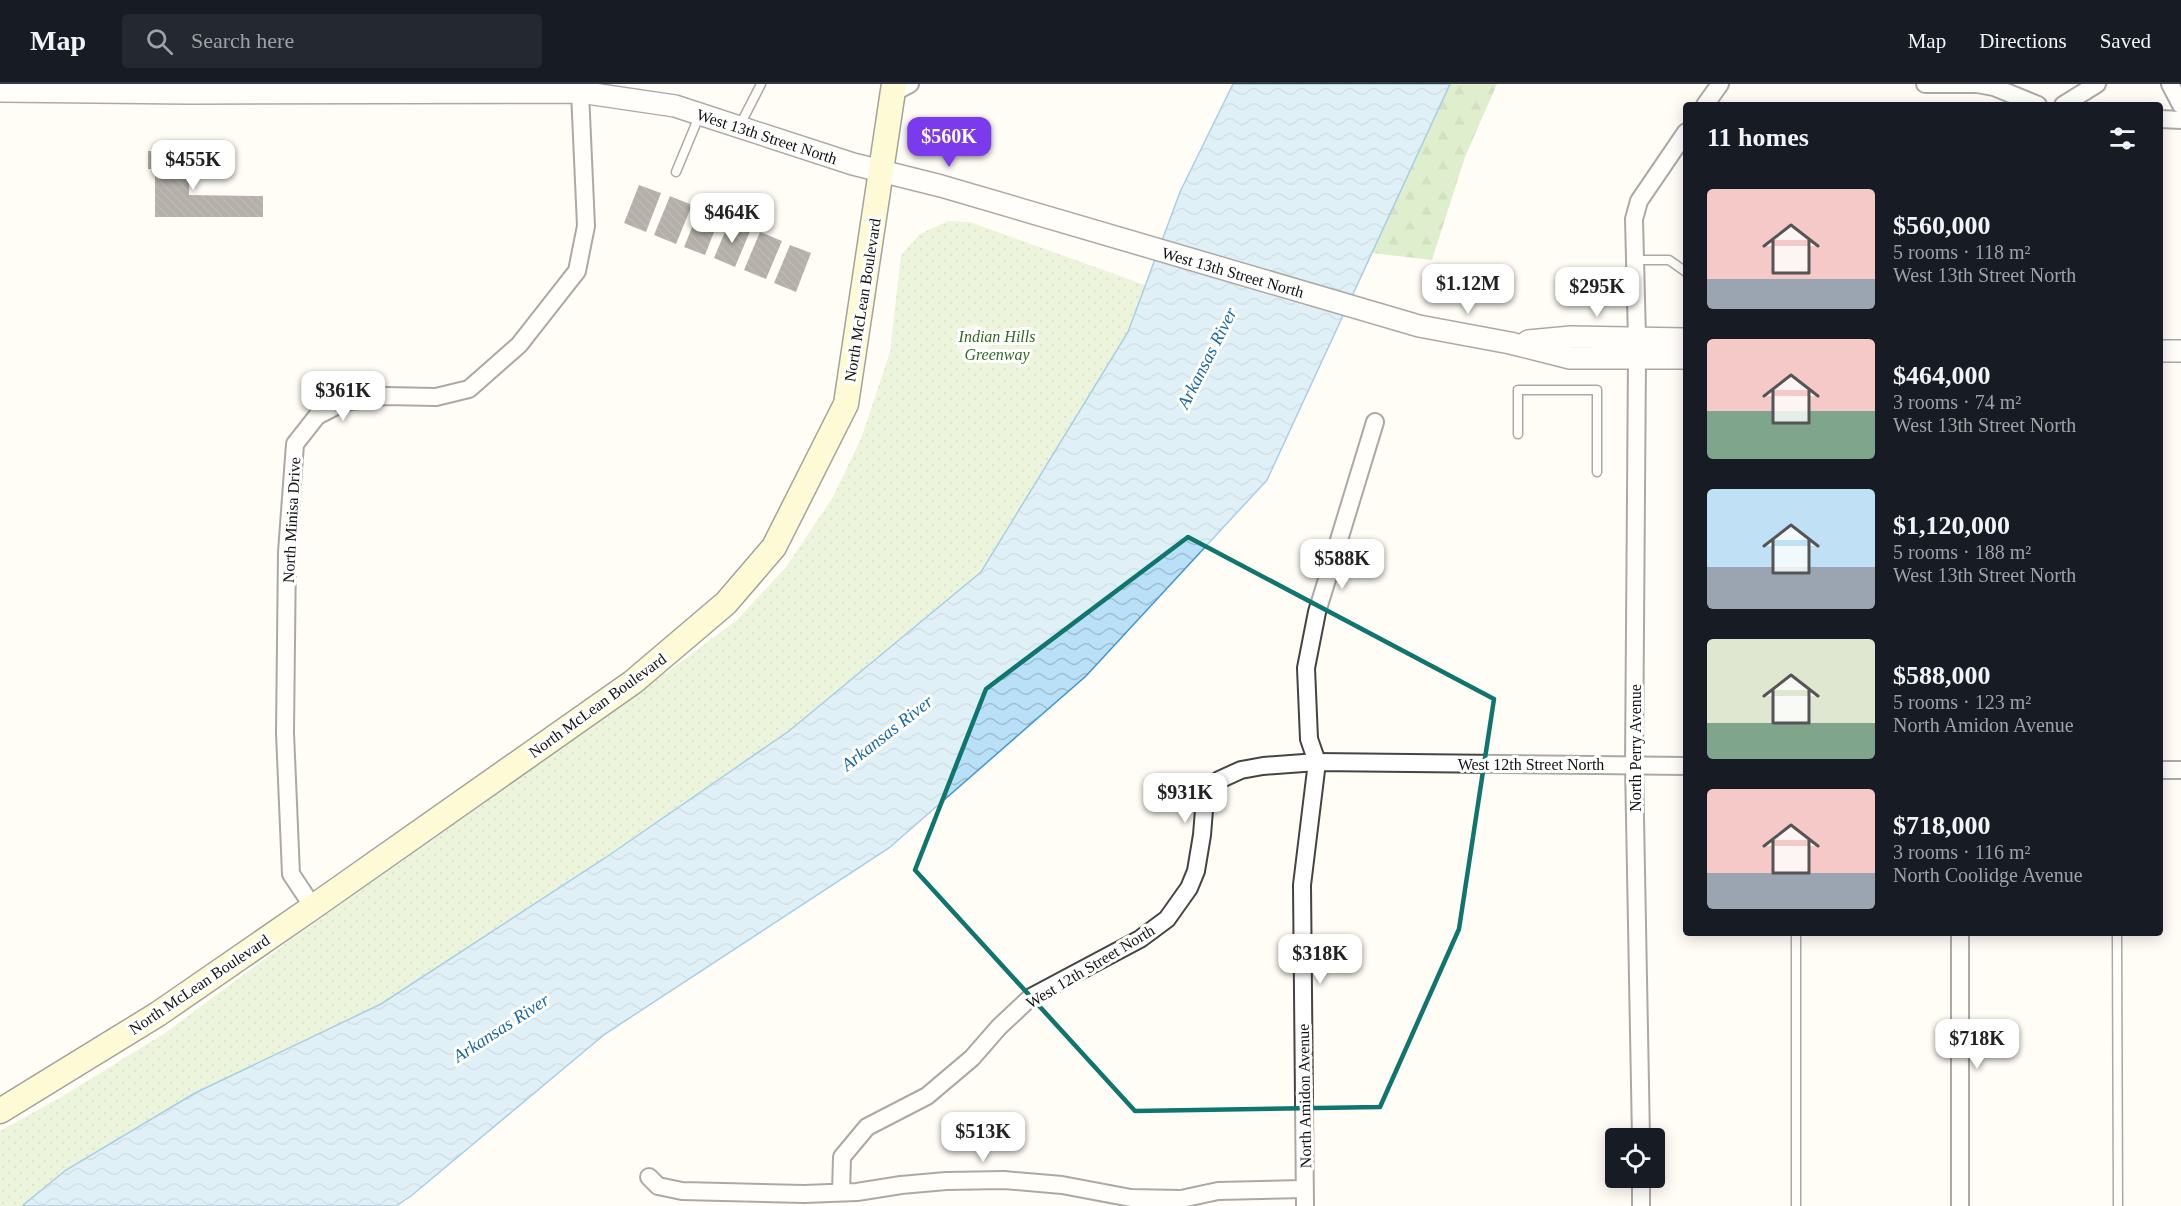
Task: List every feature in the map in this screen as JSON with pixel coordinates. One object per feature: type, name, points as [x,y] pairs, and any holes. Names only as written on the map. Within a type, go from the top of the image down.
[{"type":"main road","name":"North McLean Boulevard","points":[[0,1111],[158,1014],[313,908],[633,682],[726,603],[774,547],[846,404],[881,172],[899,87]]},
{"type":"street","points":[[1707,102],[1720,84]]},
{"type":"street","points":[[1925,84],[1977,84],[1994,87],[2031,102]]},
{"type":"street","points":[[2068,102],[2097,84]]},
{"type":"street","points":[[2170,84],[2181,105]]},
{"type":"street","name":"West 13th Street North","points":[[0,91],[557,88],[675,106],[881,172],[941,186],[1419,326],[1510,343],[1570,337],[1683,357]]},
{"type":"street","name":"North Minisa Drive","points":[[313,908],[291,874],[289,838],[285,733],[287,552],[295,444],[317,416],[344,402],[385,396],[436,397],[469,389],[519,345],[577,270],[586,226],[580,92]]},
{"type":"street","points":[[2163,119],[2181,120]]},
{"type":"street","name":"North Perry Avenue","points":[[1641,1128],[1634,764],[1637,348],[1634,219],[1640,201],[1683,136]]},
{"type":"street","name":"West 13th Street North","points":[[1637,348],[1683,340]]},
{"type":"street","points":[[2163,351],[2181,351]]},
{"type":"street","name":"North Amidon Avenue","points":[[1305,1206],[1302,885],[1317,762],[1308,728],[1306,668],[1317,612],[1375,422]]},
{"type":"street","name":"West 12th Street North","points":[[841,1192],[842,1157],[867,1127],[927,1096],[972,1058],[1031,997],[1140,939],[1167,919],[1190,888],[1196,871],[1204,810],[1209,795],[1219,780],[1240,770],[1317,762],[1683,766]]},
{"type":"street","points":[[2163,770],[2181,770]]},
{"type":"street","points":[[1960,936],[1960,1206]]},
{"type":"street","points":[[649,1177],[658,1186],[682,1191],[804,1194],[857,1192],[946,1181],[1004,1180],[1062,1185],[1131,1198],[1181,1199],[1218,1191],[1304,1189]]},
{"type":"street","points":[[1641,1188],[1641,1206]]},
{"type":"lane","points":[[738,127],[761,84]]},
{"type":"lane","points":[[676,172],[700,114]]},
{"type":"lane","points":[[1635,260],[1669,260],[1683,270]]},
{"type":"lane","points":[[1518,434],[1518,390],[1597,390],[1597,472]]},
{"type":"lane","points":[[1796,936],[1797,1206]]},
{"type":"lane","points":[[2117,936],[2118,1206]]},
{"type":"highlighted area","points":[[1188,537],[1494,699],[1459,929],[1380,1107],[1135,1111],[915,870],[986,689]]},
{"type":"green space","points":[[1450,84],[1497,84],[1465,157],[1432,260],[1372,253]]},
{"type":"green space","name":"Indian Hills Greenway","points":[[948,221],[970,222],[1145,285],[1128,332],[981,572],[789,731],[605,858],[381,1004],[195,1093],[66,1170],[22,1206],[0,1206],[0,1131],[63,1096],[165,1033],[297,935],[634,697],[738,619],[786,567],[833,497],[862,436],[890,352],[901,255],[920,234]]},
{"type":"shaded area","points":[[975,324],[985,329],[993,337],[983,359],[964,356],[957,347],[957,336],[960,331]]},
{"type":"water","name":"Arkansas River","points":[[1233,84],[1450,84],[1267,480],[1086,676],[889,848],[605,1034],[411,1196],[396,1206],[22,1206],[66,1170],[195,1093],[381,1004],[605,858],[789,731],[981,572],[1128,332],[1180,192]]},
{"type":"building","points":[[148,151],[196,151],[196,169],[189,169],[189,195],[263,196],[263,217],[155,217],[155,169],[148,169]]},
{"type":"building","points":[[639,185],[661,193],[646,232],[624,223]]},
{"type":"building","points":[[670,196],[692,205],[676,244],[654,235]]},
{"type":"building","points":[[700,208],[720,217],[705,255],[684,247]]},
{"type":"building","points":[[730,220],[751,229],[735,267],[714,258]]},
{"type":"building","points":[[760,232],[782,241],[766,279],[744,270]]},
{"type":"building","points":[[790,245],[811,253],[796,292],[774,283]]}]
